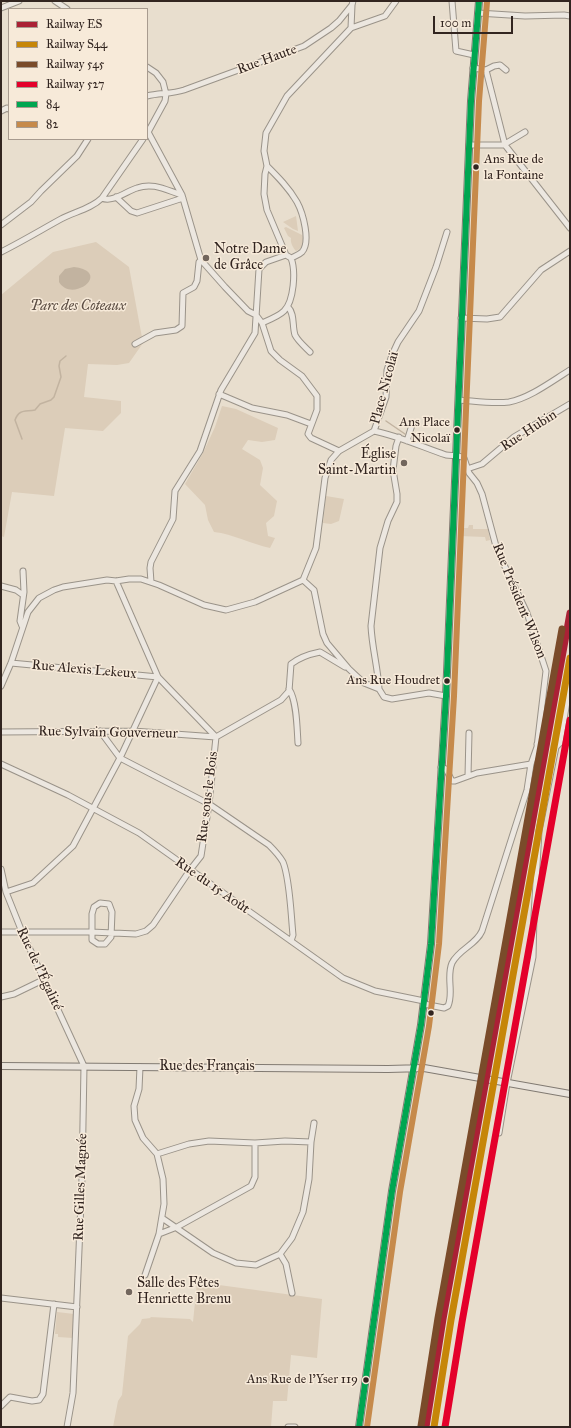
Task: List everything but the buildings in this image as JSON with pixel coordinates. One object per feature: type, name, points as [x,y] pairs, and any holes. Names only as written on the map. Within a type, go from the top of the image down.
[{"type":"main road","points":[[360,1427],[392,1191],[424,1003],[431,944],[446,696],[469,145],[473,68],[479,1]]},
{"type":"main road","name":"Rue des Français","points":[[1,1066],[424,1068],[570,1094]]},
{"type":"street","points":[[1,8],[20,1]]},
{"type":"street","points":[[56,1],[66,8]]},
{"type":"street","points":[[262,322],[284,312],[291,303],[293,279],[293,262],[291,258],[286,255],[265,203],[265,174],[267,166],[264,151],[266,133],[287,96],[351,28],[385,16],[396,1]]},
{"type":"street","points":[[452,1],[456,51],[474,55]]},
{"type":"street","points":[[351,28],[353,3]]},
{"type":"street","name":"Rue Haute","points":[[148,96],[172,94],[304,46],[331,28],[353,3]]},
{"type":"street","points":[[478,13],[525,16],[570,16]]},
{"type":"street","points":[[473,68],[486,70],[500,65],[506,70]]},
{"type":"street","points":[[1,686],[11,663],[22,626],[31,607],[39,598],[59,588],[107,580],[116,582],[135,579],[151,582],[204,605],[226,610],[255,602],[303,580],[316,548],[325,478],[331,460],[339,451],[311,438],[308,434],[318,405],[317,396],[302,376],[280,360],[271,351],[262,322],[256,315],[248,311],[201,260],[182,196],[148,133],[165,101],[166,94],[163,82],[156,73],[148,68]]},
{"type":"street","points":[[486,70],[505,145],[570,228]]},
{"type":"street","points":[[469,145],[505,145],[525,132]]},
{"type":"street","points":[[1,225],[31,202],[77,156],[87,140]]},
{"type":"street","points":[[1,252],[61,219],[96,203],[102,198],[142,140]]},
{"type":"street","points":[[267,166],[282,180],[297,202],[302,214],[306,243],[302,252],[291,258]]},
{"type":"street","points":[[102,198],[106,200],[147,185],[159,186],[182,196]]},
{"type":"street","points":[[116,197],[130,211],[137,213],[182,196]]},
{"type":"street","name":"Place Nicolaï","points":[[339,451],[374,431],[386,396],[388,370],[392,355],[398,342],[416,317],[422,305],[447,232]]},
{"type":"street","points":[[461,318],[487,319],[500,317],[541,270],[570,251]]},
{"type":"street","points":[[151,582],[150,565],[173,519],[175,490],[200,451],[219,394],[254,337],[259,269],[266,262],[286,255]]},
{"type":"street","points":[[135,344],[155,333],[176,330],[182,326],[183,293],[194,287],[197,281],[199,262],[201,260]]},
{"type":"street","points":[[288,307],[291,310],[295,335],[310,352]]},
{"type":"street","points":[[458,400],[512,401],[542,388],[570,370]]},
{"type":"street","points":[[219,394],[252,408],[287,415],[311,424]]},
{"type":"street","name":"Rue Hubin","points":[[467,468],[482,464],[514,437],[570,404]]},
{"type":"street","points":[[407,441],[412,425]]},
{"type":"street","name":"Place Nicolaï","points":[[374,431],[399,438],[446,455],[456,456]]},
{"type":"street","points":[[399,438],[396,446],[393,470],[397,502],[388,521],[380,548],[371,626],[371,639],[379,689],[384,697],[392,699],[429,694],[446,696]]},
{"type":"street","name":"Rue Président Wilson","points":[[424,1003],[444,1008],[448,1006],[450,1002],[449,977],[451,966],[455,958],[478,937],[482,931],[527,790],[531,764],[538,744],[546,670],[528,617],[497,550],[482,494],[467,468],[464,458],[456,456]]},
{"type":"street","points":[[22,626],[20,621],[23,595],[23,571]]},
{"type":"street","points":[[303,580],[314,590],[323,634],[327,643],[349,670]]},
{"type":"street","points":[[116,582],[158,677],[216,737]]},
{"type":"street","points":[[1,586],[16,590],[23,595]]},
{"type":"street","points":[[298,743],[294,704],[289,690],[291,664],[297,660],[309,654],[320,652],[328,655],[364,683],[379,689]]},
{"type":"street","name":"Rue Alexis Lekeux","points":[[11,663],[158,677]]},
{"type":"street","points":[[6,892],[33,883],[73,846],[120,758],[158,677]]},
{"type":"street","points":[[499,1133],[505,1083],[533,957],[539,831],[554,747],[560,743],[570,684]]},
{"type":"street","name":"Rue sous le Bois","points":[[111,932],[136,934],[146,931],[153,925],[201,856],[216,737],[281,700],[286,696],[289,690]]},
{"type":"street","points":[[100,731],[120,758],[208,804],[269,845],[279,856],[286,874],[293,935],[291,940]]},
{"type":"street","name":"Rue Sylvain Gouverneur","points":[[1,732],[133,731],[216,737]]},
{"type":"street","points":[[468,776],[469,733]]},
{"type":"street","points":[[538,744],[544,745]]},
{"type":"street","name":"Rue du 15 Août","points":[[1,764],[93,808],[139,833],[343,978],[375,991],[424,1003]]},
{"type":"street","points":[[441,767],[448,771],[452,781],[468,776],[531,764]]},
{"type":"street","name":"Rue de l'Égalité","points":[[1,869],[6,892],[22,932],[84,1066]]},
{"type":"street","points":[[100,903],[109,904],[112,912],[111,937],[105,944],[98,944],[92,940],[91,932],[94,907],[100,903]]},
{"type":"street","points":[[1,932],[111,932]]},
{"type":"street","points":[[1,997],[14,994],[45,979]]},
{"type":"street","name":"Rue Gilles Magnée","points":[[67,1427],[73,1394],[84,1066]]},
{"type":"street","points":[[140,1067],[139,1089],[134,1106],[135,1120],[143,1138],[157,1154],[163,1179],[164,1204],[159,1234],[145,1275]]},
{"type":"street","points":[[162,1218],[213,1253],[236,1263],[256,1265],[280,1254],[292,1238],[303,1212],[309,1179],[311,1142],[314,1123]]},
{"type":"street","points":[[157,1154],[189,1144],[209,1141],[255,1143],[285,1141],[311,1142]]},
{"type":"street","points":[[159,1234],[177,1227],[251,1186],[255,1177],[255,1143]]},
{"type":"street","points":[[280,1254],[286,1264],[292,1293]]},
{"type":"street","points":[[1,1298],[77,1307]]},
{"type":"street","points":[[1,1406],[10,1397],[32,1401],[39,1400],[43,1394],[54,1304]]},
{"type":"street","points":[[288,1427],[295,1427]]},
{"type":"green space","points":[[296,216],[298,231],[283,222]]},
{"type":"green space","points":[[286,227],[302,235],[303,244],[296,251],[292,245],[291,238],[288,236],[284,228]]},
{"type":"green space","name":"Parc des Coteaux","points":[[96,242],[129,267],[143,343],[129,363],[117,365],[88,364],[84,397],[121,401],[121,413],[103,431],[65,428],[54,496],[12,492],[4,537],[1,536],[1,295],[53,252]]},
{"type":"green space","points":[[222,406],[236,409],[278,428],[275,440],[262,442],[248,440],[242,449],[260,460],[263,468],[260,485],[277,501],[274,516],[266,523],[268,536],[275,538],[270,548],[214,532],[208,520],[205,505],[185,484],[203,453],[215,427]]},
{"type":"green space","points":[[326,496],[344,499],[339,521],[331,524],[323,523]]},
{"type":"green space","points":[[469,525],[473,525],[473,529],[488,529],[490,540],[486,541],[485,537],[459,536],[460,528],[468,528]]},
{"type":"green space","points":[[197,1282],[322,1299],[317,1358],[291,1355],[287,1401],[273,1401],[271,1427],[113,1427],[118,1401],[122,1395],[128,1336],[140,1324],[142,1319],[151,1318],[150,1317],[190,1319],[193,1322]]},
{"type":"green space","points":[[57,1312],[74,1314],[73,1338],[58,1337],[58,1334],[55,1334]]},
{"type":"shaded area","points":[[74,267],[85,270],[90,275],[90,280],[86,285],[72,290],[65,288],[59,282],[59,276],[65,269]]},
{"type":"waterway","points":[[22,439],[15,420],[18,414],[35,410],[40,404],[51,400],[54,397],[61,377],[59,366],[60,361],[66,356]]},
{"type":"waterway","points":[[386,421],[405,434]]},
{"type":"waterway","points":[[411,435],[421,438],[437,438]]},
{"type":"tunnel","points":[[543,745],[552,746]]},
{"type":"rail line","name":"ES","points":[[426,1427],[443,1319],[570,613]]},
{"type":"rail line","name":"545","points":[[421,1426],[438,1318],[562,629]]},
{"type":"rail line","name":"S44","points":[[434,1427],[451,1320],[570,658]]},
{"type":"rail line","name":"527","points":[[445,1427],[462,1322],[570,720]]},
{"type":"transit line","name":"84","points":[[359,1427],[392,1191],[421,1025],[431,944],[446,696],[471,101],[479,1]]},
{"type":"transit line","name":"82","points":[[367,1427],[400,1192],[429,1026],[439,944],[454,696],[479,101],[487,2]]},
{"type":"place","name":"Ans Rue de la Fontaine","points":[[476,167]]},
{"type":"place","name":"Notre Dame de Grâce","points":[[206,258]]},
{"type":"place","name":"Ans Place Nicolaï","points":[[457,430]]},
{"type":"place","name":"Église Saint-Martin","points":[[404,463]]},
{"type":"place","name":"Ans Rue Houdret","points":[[447,681]]},
{"type":"place","name":"Salle des Fêtes Henriette Brenu","points":[[129,1292]]},
{"type":"place","name":"Ans Rue de l'Yser 119","points":[[366,1380]]}]
